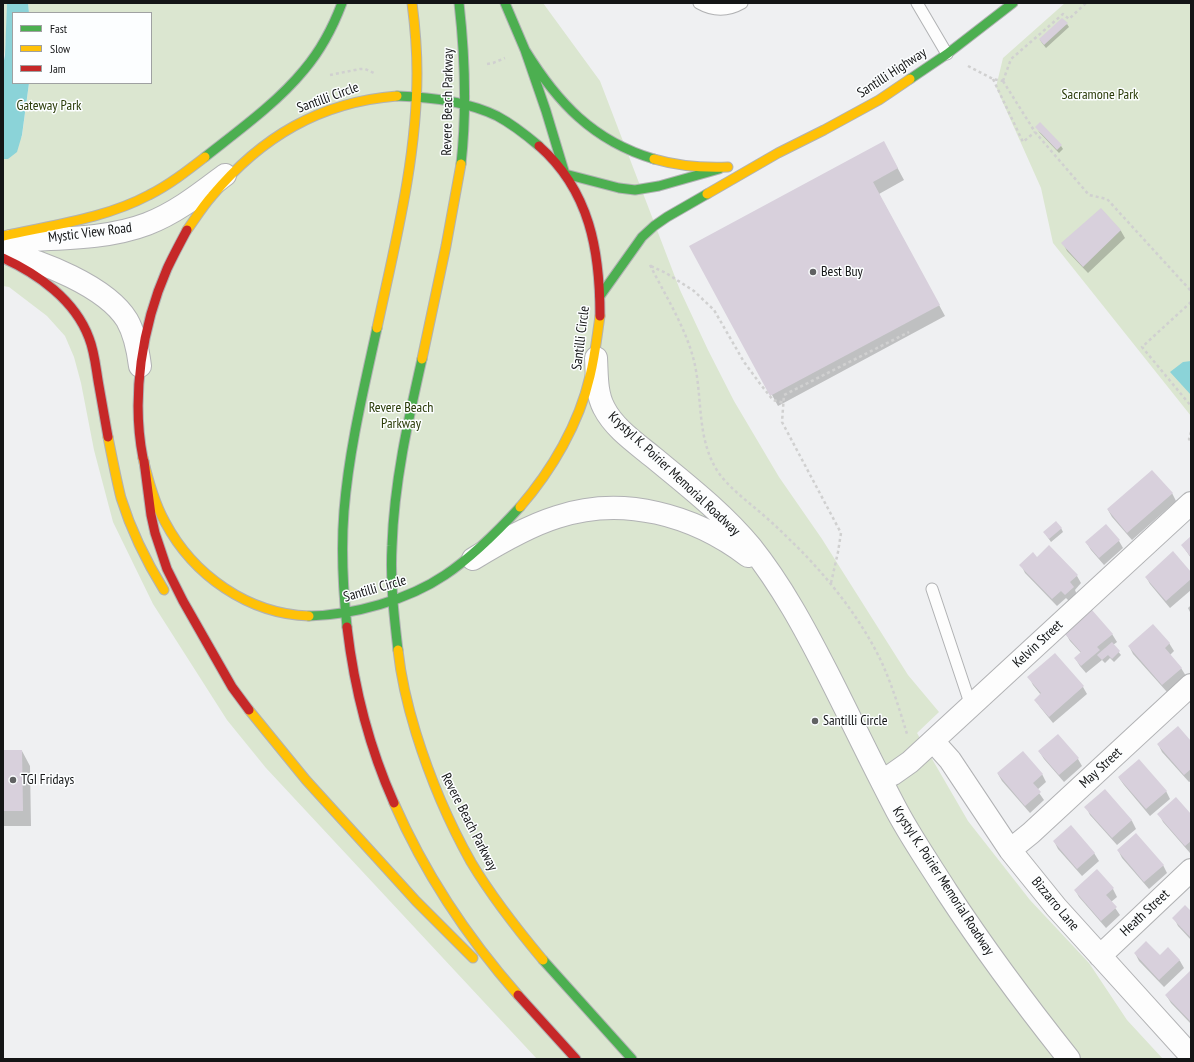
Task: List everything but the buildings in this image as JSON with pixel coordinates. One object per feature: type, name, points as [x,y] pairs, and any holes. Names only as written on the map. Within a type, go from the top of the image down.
[{"type":"main road","points":[[3,236],[91,216],[122,207],[152,194],[179,177],[258,114],[295,80],[314,58],[326,38],[342,3]]},
{"type":"main road","points":[[412,3],[417,68],[414,133],[402,208],[359,410],[348,476],[343,534],[343,562],[346,612],[353,666],[363,713],[385,783],[401,821],[420,858],[463,927],[488,960],[576,1059]]},
{"type":"main road","name":"Revere Beach Parkway","points":[[459,3],[465,65],[465,104],[462,153],[455,197],[405,439],[396,493],[392,573],[396,646],[400,673],[414,731],[440,802],[488,888],[525,938],[632,1059]]},
{"type":"main road","points":[[505,3],[525,50],[546,111],[565,174]]},
{"type":"main road","name":"Santilli Highway","points":[[600,296],[642,237],[654,226],[778,153],[879,100],[947,54],[1013,3]]},
{"type":"main road","points":[[525,50],[543,78],[565,105],[589,127],[615,143],[640,154],[672,163],[700,168],[735,165]]},
{"type":"main road","name":"Santilli Circle","points":[[381,97],[416,97],[465,104],[491,114],[514,126],[541,148],[565,174],[577,195],[590,225],[598,261],[600,296],[598,331],[590,377],[576,417],[563,445],[540,482],[527,499],[497,531],[468,558],[446,575],[417,591],[393,600],[331,615],[316,616],[286,614],[245,600],[219,585],[206,574],[174,539],[160,514],[144,461],[140,437],[138,405],[140,367],[146,334],[158,288],[184,234],[209,199],[236,168],[284,132],[321,113],[362,99],[381,97]]},
{"type":"main road","name":"Santilli Highway","points":[[565,174],[619,188],[636,190],[659,186],[778,153]]},
{"type":"main road","points":[[3,258],[34,276],[60,296],[75,312],[86,331],[93,351],[121,496],[140,548],[167,595]]},
{"type":"main road","points":[[144,461],[155,534],[167,569],[183,601],[232,687]]},
{"type":"main road","points":[[182,618],[255,718],[306,780],[416,901],[481,966],[542,1021]]},
{"type":"street","name":"Mystic View Road","points":[[3,242],[89,236],[120,231],[148,223],[160,218],[183,204],[252,155]]},
{"type":"street","name":"Mystic View Road","points":[[3,252],[42,264],[85,284],[105,297],[120,311],[131,327],[138,349],[140,367]]},
{"type":"street","name":"Krystyl K. Poirier Memorial Roadway","points":[[595,352],[597,380],[601,400],[605,410],[612,420],[630,437],[726,520],[752,549],[778,586],[804,628],[915,842],[974,932],[1016,991],[1069,1059]]},
{"type":"street","name":"Kelvin Street","points":[[882,780],[902,768],[933,741],[1191,503]]},
{"type":"street","name":"Krystyl K. Poirier Memorial Roadway","points":[[446,575],[508,539],[550,519],[589,509],[625,508],[645,510],[679,518],[714,534],[753,559],[778,586]]},
{"type":"street","name":"May Street","points":[[1010,850],[1031,833],[1191,685]]},
{"type":"street","name":"Bizzarro Lane","points":[[933,741],[950,760],[1010,850],[1056,907],[1190,1054]]},
{"type":"street","name":"Heath Street","points":[[1100,956],[1191,870]]},
{"type":"lane","points":[[699,3],[706,7],[726,10],[742,3]]},
{"type":"lane","points":[[917,3],[947,54]]},
{"type":"lane","points":[[932,589],[970,706]]},
{"type":"path","points":[[1003,81],[1011,59],[1063,14],[1069,19],[1086,3]]},
{"type":"path","points":[[483,64],[493,63],[511,56]]},
{"type":"path","points":[[324,76],[360,69],[374,72]]},
{"type":"path","points":[[1035,132],[1023,142],[993,79],[1003,81],[1035,132],[1089,195],[1107,199],[1191,291]]},
{"type":"path","points":[[648,260],[691,352],[696,374],[703,434],[708,453],[713,463],[718,472],[732,487],[789,538],[807,557],[830,584],[859,624],[877,654],[886,673],[908,739]]},
{"type":"path","points":[[651,266],[666,272],[694,292],[714,310],[744,362],[756,379],[774,400],[784,403]]},
{"type":"path","points":[[1191,302],[1142,347],[1191,406]]},
{"type":"path","points":[[830,584],[841,533],[782,422],[784,395],[909,332]]},
{"type":"path","points":[[1191,432],[1189,439],[1191,442]]},
{"type":"green space","name":"Gateway Park","points":[[3,3],[7,3],[3,66]]},
{"type":"green space","name":"Revere Beach Parkway","points":[[28,3],[543,3],[600,81],[680,290],[734,401],[779,477],[822,539],[908,675],[939,712],[917,733],[968,821],[1030,900],[1089,963],[1127,1020],[1163,1059],[537,1059],[266,768],[227,720],[153,604],[113,522],[94,450],[81,383],[74,357],[65,336],[47,316],[9,287],[3,286],[3,159],[8,159],[22,136],[29,84],[152,84],[152,12],[29,12]]},
{"type":"green space","name":"Sacramone Park","points":[[1065,3],[1191,3],[1191,416],[1053,243],[1041,188],[996,87],[1003,58]]},
{"type":"water","points":[[7,3],[28,3],[29,12],[12,12],[12,84],[29,84],[22,135],[17,152],[8,159],[3,159],[3,66],[5,55]]},
{"type":"water","points":[[1191,361],[1191,395],[1170,372],[1183,362]]},
{"type":"traffic: fast","points":[[205,157],[257,116],[294,82],[321,46],[335,21],[342,3]]},
{"type":"traffic: fast","points":[[459,3],[463,43],[465,103],[461,164]]},
{"type":"traffic: fast","points":[[505,3],[525,50],[546,111],[565,174]]},
{"type":"traffic: fast","points":[[910,79],[947,54],[1013,3]]},
{"type":"traffic: fast","points":[[525,50],[550,86],[564,103],[579,117],[613,142],[654,159]]},
{"type":"traffic: fast","points":[[397,96],[423,97],[461,103],[485,111],[508,123],[539,146]]},
{"type":"traffic: fast","points":[[565,174],[619,188],[635,190],[659,186],[719,169]]},
{"type":"traffic: fast","points":[[600,296],[642,237],[667,217],[707,194]]},
{"type":"traffic: fast","points":[[347,627],[343,554],[343,525],[346,488],[349,465],[377,328]]},
{"type":"traffic: fast","points":[[398,650],[392,585],[393,522],[402,452],[422,359]]},
{"type":"traffic: fast","points":[[309,616],[344,613],[362,609],[398,599],[430,584],[455,568],[475,552],[520,507]]},
{"type":"traffic: fast","points":[[543,960],[632,1059]]},
{"type":"traffic: slow","points":[[377,328],[398,233],[413,137],[416,105],[417,55],[412,3]]},
{"type":"traffic: slow","points":[[707,194],[778,153],[879,100],[910,79]]},
{"type":"traffic: slow","points":[[187,230],[202,208],[231,175],[251,156],[272,140],[294,126],[342,106],[397,96]]},
{"type":"traffic: slow","points":[[3,236],[96,216],[132,203],[164,187],[205,157]]},
{"type":"traffic: slow","points":[[654,159],[691,166],[728,167]]},
{"type":"traffic: slow","points":[[422,359],[446,246],[461,164]]},
{"type":"traffic: slow","points":[[520,507],[543,478],[563,446],[579,412],[592,368],[600,316]]},
{"type":"traffic: slow","points":[[108,437],[119,490],[129,522],[151,568],[164,590]]},
{"type":"traffic: slow","points":[[143,458],[152,491],[165,522],[191,559],[207,575],[244,599],[265,608],[286,614],[309,616]]},
{"type":"traffic: slow","points":[[398,650],[403,682],[421,750],[447,815],[471,862],[487,888],[514,925],[543,960]]},
{"type":"traffic: slow","points":[[249,710],[306,780],[416,901],[473,958]]},
{"type":"traffic: slow","points":[[394,803],[419,855],[448,904],[481,951],[518,995]]},
{"type":"traffic: jam","points":[[539,146],[570,182],[581,202],[589,224],[598,268],[600,316]]},
{"type":"traffic: jam","points":[[143,458],[138,411],[141,362],[145,338],[158,291],[174,254],[187,230]]},
{"type":"traffic: jam","points":[[3,258],[42,280],[65,300],[83,324],[93,350],[108,437]]},
{"type":"traffic: jam","points":[[144,461],[151,515],[155,533],[167,569],[183,601],[232,687],[249,710]]},
{"type":"traffic: jam","points":[[347,627],[358,694],[370,739],[394,803]]},
{"type":"traffic: jam","points":[[518,995],[576,1059]]},
{"type":"place","name":"Best Buy","points":[[813,272]]},
{"type":"place","name":"Santilli Circle","points":[[815,721]]},
{"type":"place","name":"TGI Fridays","points":[[13,780]]}]
